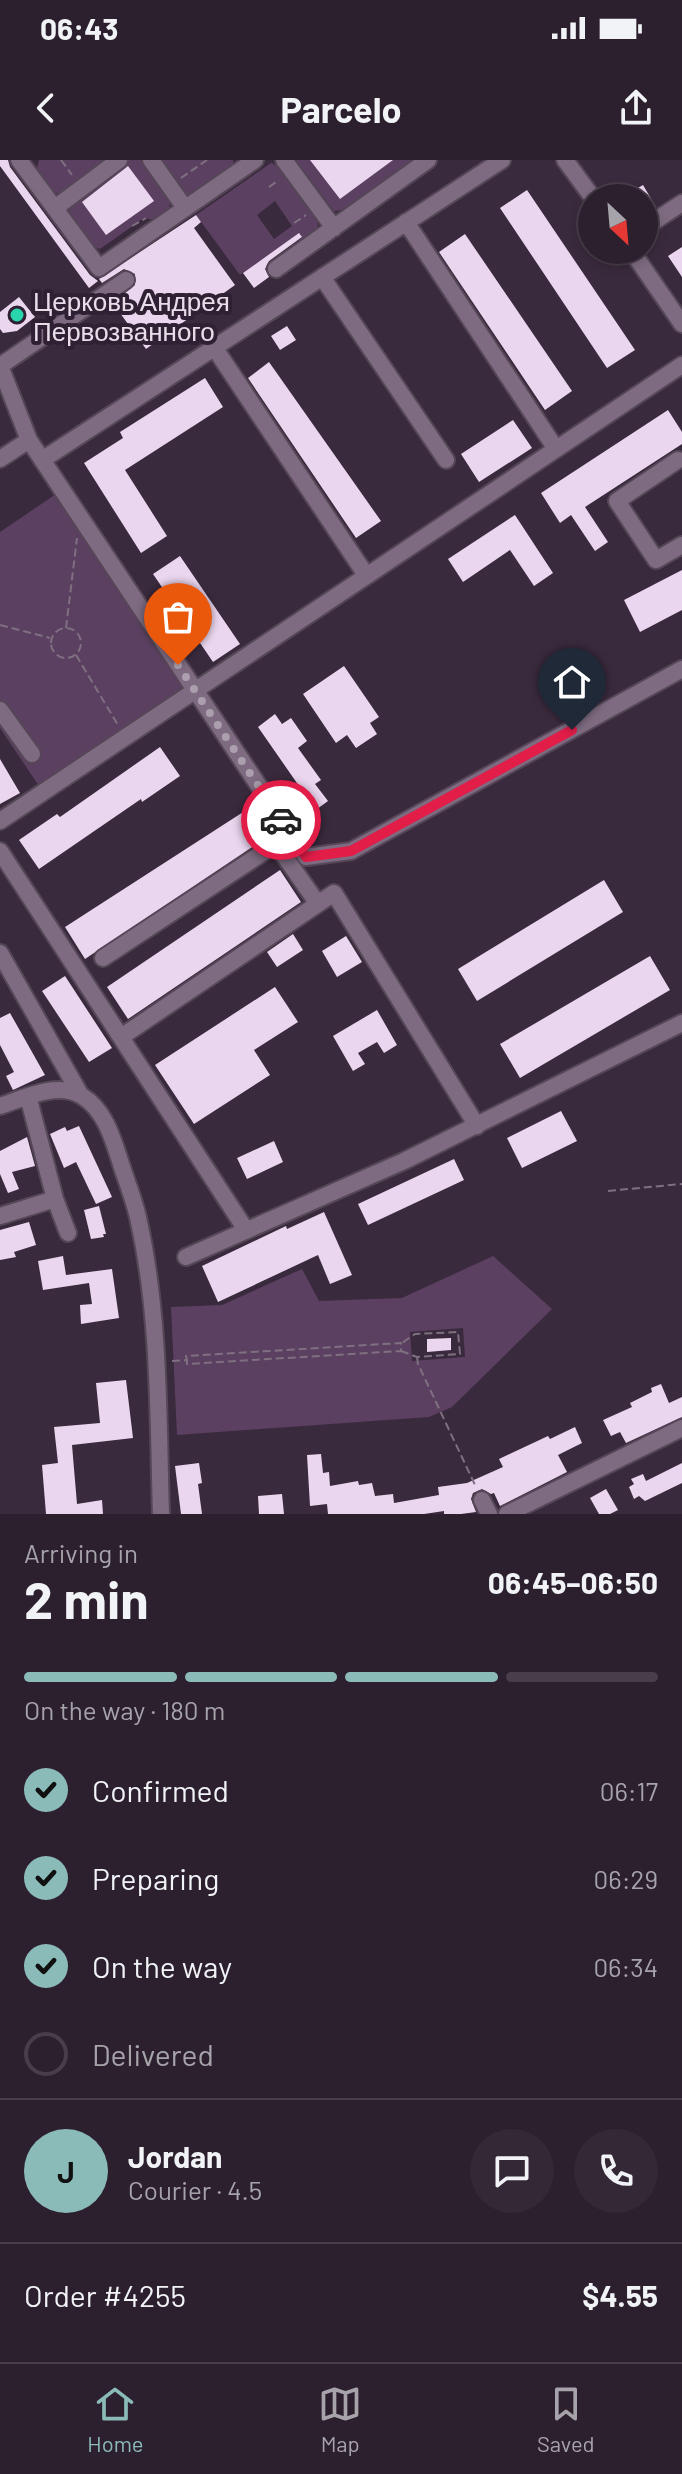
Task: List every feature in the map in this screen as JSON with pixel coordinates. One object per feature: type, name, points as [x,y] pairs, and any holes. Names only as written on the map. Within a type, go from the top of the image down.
[{"type":"street","points":[[55,208],[119,160]]},
{"type":"street","points":[[151,160],[185,208]]},
{"type":"street","points":[[284,160],[334,228]]},
{"type":"street","points":[[276,269],[428,160]]},
{"type":"street","points":[[42,460],[502,160]]},
{"type":"street","points":[[565,160],[583,184]]},
{"type":"street","points":[[21,161],[99,268],[249,162]]},
{"type":"street","points":[[658,219],[682,203]]},
{"type":"street","points":[[406,222],[556,449]]},
{"type":"street","points":[[641,264],[682,324]]},
{"type":"street","points":[[322,277],[446,460]]},
{"type":"street","points":[[126,280],[0,366],[29,440],[306,857],[351,851],[682,669]]},
{"type":"street","points":[[214,347],[366,575]]},
{"type":"street","points":[[0,821],[682,365]]},
{"type":"street","points":[[0,459],[29,440]]},
{"type":"street","points":[[678,460],[617,501],[656,560],[682,545]]},
{"type":"street","points":[[1,716],[32,754]]},
{"type":"street","points":[[103,958],[276,844],[318,904]]},
{"type":"street","points":[[0,851],[246,1230]]},
{"type":"street","points":[[121,1037],[334,893],[477,1126]]},
{"type":"street","points":[[0,953],[80,1094],[99,1111],[107,1126],[139,1221],[155,1329],[161,1514]]},
{"type":"street","points":[[186,1257],[477,1126],[682,1023]]},
{"type":"street","points":[[0,1106],[51,1091],[80,1094]]},
{"type":"street","points":[[28,1096],[55,1199],[68,1233]]},
{"type":"street","points":[[0,1216],[55,1199]]},
{"type":"street","points":[[507,1514],[682,1428]]},
{"type":"path","points":[[61,160],[77,182]]},
{"type":"path","points":[[173,183],[207,160]]},
{"type":"path","points":[[122,233],[144,217],[154,220]]},
{"type":"path","points":[[66,628],[80,517]]},
{"type":"path","points":[[0,625],[51,638]]},
{"type":"path","points":[[66,628],[79,636],[81,646],[75,655],[66,659],[57,656],[51,648],[51,638],[57,631],[66,628]]},
{"type":"path","points":[[75,655],[125,736]]},
{"type":"path","points":[[608,1191],[682,1184]]},
{"type":"path","points":[[458,1332],[460,1354],[417,1357],[401,1351],[187,1364],[186,1356],[401,1343],[415,1334],[458,1332]]},
{"type":"path","points":[[401,1343],[401,1351]]},
{"type":"path","points":[[417,1357],[485,1507]]},
{"type":"path","points":[[175,1361],[187,1360]]},
{"type":"shaded area","points":[[39,160],[108,160],[63,193],[52,193],[36,172]]},
{"type":"shaded area","points":[[127,160],[141,160],[170,202],[169,210],[154,220],[144,218],[100,249],[91,246],[67,212],[70,202]]},
{"type":"shaded area","points":[[160,160],[233,160],[233,166],[190,195],[182,195]]},
{"type":"shaded area","points":[[296,160],[415,160],[344,210],[334,211]]},
{"type":"shaded area","points":[[271,163],[278,166],[318,225],[313,236],[305,241],[299,234],[240,275],[196,215]],"holes":[[[275,201],[292,226],[274,239],[257,215]]]},
{"type":"shaded area","points":[[62,490],[194,689],[43,792],[0,728],[0,532]]},
{"type":"shaded area","points":[[493,1256],[552,1309],[452,1407],[429,1417],[177,1435],[171,1307],[222,1305],[302,1269],[319,1301],[402,1298]],"holes":[[[463,1328],[465,1357],[412,1361],[410,1332]]]},
{"type":"building","points":[[0,160],[8,160],[10,167],[90,275],[98,281],[89,288],[0,166]]},
{"type":"building","points":[[310,160],[393,160],[340,199]]},
{"type":"building","points":[[128,166],[154,201],[106,235],[82,202]]},
{"type":"building","points":[[527,190],[635,350],[607,368],[500,208]]},
{"type":"building","points":[[196,215],[201,222],[194,228],[235,285],[146,349],[115,306],[115,301],[135,285],[135,274],[124,269],[102,283],[99,279]]},
{"type":"building","points":[[299,233],[302,237],[269,261],[265,269],[269,277],[254,288],[243,273]]},
{"type":"building","points":[[465,234],[572,391],[545,410],[439,252]]},
{"type":"building","points":[[682,247],[682,277],[668,256]]},
{"type":"building","name":"Церковь Андрея Первозванного","points":[[19,297],[35,317],[17,331],[3,333],[0,329],[0,312]]},
{"type":"building","points":[[287,326],[296,340],[280,350],[271,336]]},
{"type":"building","points":[[269,362],[381,521],[356,538],[248,378]]},
{"type":"building","points":[[205,378],[223,407],[125,470],[167,536],[141,553],[84,463],[123,438],[120,432]]},
{"type":"building","points":[[668,410],[682,432],[682,444],[585,507],[608,542],[595,551],[571,515],[560,523],[541,493]]},
{"type":"building","points":[[513,420],[532,448],[479,482],[461,454]]},
{"type":"building","points":[[515,515],[553,573],[534,586],[510,550],[463,582],[448,559]]},
{"type":"building","points":[[180,556],[240,644],[213,662],[153,574]]},
{"type":"building","points":[[682,570],[682,610],[640,632],[624,600]]},
{"type":"building","points":[[344,666],[379,717],[370,723],[377,734],[356,748],[347,735],[336,743],[303,694]]},
{"type":"building","points":[[275,714],[282,724],[291,718],[307,741],[298,748],[321,780],[315,784],[328,801],[309,815],[292,791],[299,786],[258,727]]},
{"type":"building","points":[[160,747],[180,776],[39,869],[19,840],[57,814],[60,817]]},
{"type":"building","points":[[0,759],[20,793],[0,804]]},
{"type":"building","points":[[257,803],[277,833],[85,959],[65,927]]},
{"type":"building","points":[[280,870],[301,902],[128,1019],[107,987]]},
{"type":"building","points":[[604,880],[623,912],[477,1001],[458,969]]},
{"type":"building","points":[[293,934],[303,950],[277,967],[267,952]]},
{"type":"building","points":[[346,936],[362,962],[337,977],[322,951]]},
{"type":"building","points":[[650,956],[670,990],[520,1078],[500,1044]]},
{"type":"building","points":[[65,976],[112,1048],[89,1062],[42,991]]},
{"type":"building","points":[[275,987],[298,1022],[254,1050],[270,1075],[194,1124],[155,1065]]},
{"type":"building","points":[[377,1010],[397,1045],[384,1053],[377,1042],[358,1053],[365,1064],[353,1071],[333,1036]]},
{"type":"building","points":[[10,1013],[45,1075],[13,1090],[6,1076],[14,1072],[0,1045],[0,1018]]},
{"type":"building","points":[[561,1111],[577,1141],[522,1168],[507,1138]]},
{"type":"building","points":[[79,1126],[112,1197],[96,1204],[76,1162],[64,1168],[50,1134],[65,1127],[67,1131]]},
{"type":"building","points":[[27,1137],[35,1166],[12,1172],[19,1189],[8,1193],[0,1174],[0,1151]]},
{"type":"building","points":[[274,1141],[283,1162],[247,1179],[237,1158]]},
{"type":"building","points":[[454,1159],[464,1180],[368,1225],[358,1204]]},
{"type":"building","points":[[99,1206],[106,1234],[91,1239],[84,1210]]},
{"type":"building","points":[[324,1212],[352,1275],[330,1284],[318,1255],[218,1302],[202,1266],[286,1226],[287,1229]]},
{"type":"building","points":[[29,1222],[36,1245],[14,1252],[16,1257],[0,1260],[0,1230]]},
{"type":"building","points":[[63,1256],[66,1275],[112,1269],[119,1318],[81,1324],[80,1305],[92,1304],[89,1283],[43,1290],[38,1261]]},
{"type":"building","points":[[451,1338],[451,1350],[427,1352],[427,1339]]},
{"type":"building","points":[[126,1380],[133,1438],[72,1445],[77,1504],[102,1500],[103,1514],[46,1514],[42,1465],[58,1463],[54,1427],[100,1423],[96,1383]]},
{"type":"building","points":[[661,1384],[669,1403],[682,1397],[682,1417],[626,1443],[620,1432],[611,1436],[603,1420],[632,1407],[630,1403]]},
{"type":"building","points":[[575,1427],[582,1443],[558,1455],[567,1472],[500,1506],[494,1493],[482,1489],[473,1493],[471,1499],[476,1512],[461,1514],[444,1514],[444,1511],[424,1514],[328,1514],[327,1504],[310,1506],[307,1455],[321,1454],[323,1473],[329,1472],[330,1486],[358,1481],[359,1485],[372,1483],[375,1496],[393,1494],[394,1503],[439,1495],[438,1487],[467,1483],[503,1467],[499,1459]]},
{"type":"building","points":[[199,1463],[202,1514],[181,1514],[175,1466]]},
{"type":"building","points":[[682,1463],[682,1483],[645,1501],[639,1496],[634,1499],[629,1487],[634,1484],[631,1479],[643,1474],[646,1481]]},
{"type":"building","points":[[606,1489],[618,1510],[599,1514],[590,1498]]},
{"type":"building","points":[[282,1494],[284,1514],[259,1514],[258,1496]]},
{"type":"way so far","points":[[178,665],[281,820]]},
{"type":"place","name":"Церковь Андрея Первозванного","points":[[17,315]]},
{"type":"route","points":[[281,820],[306,857],[351,851],[572,730]]}]
